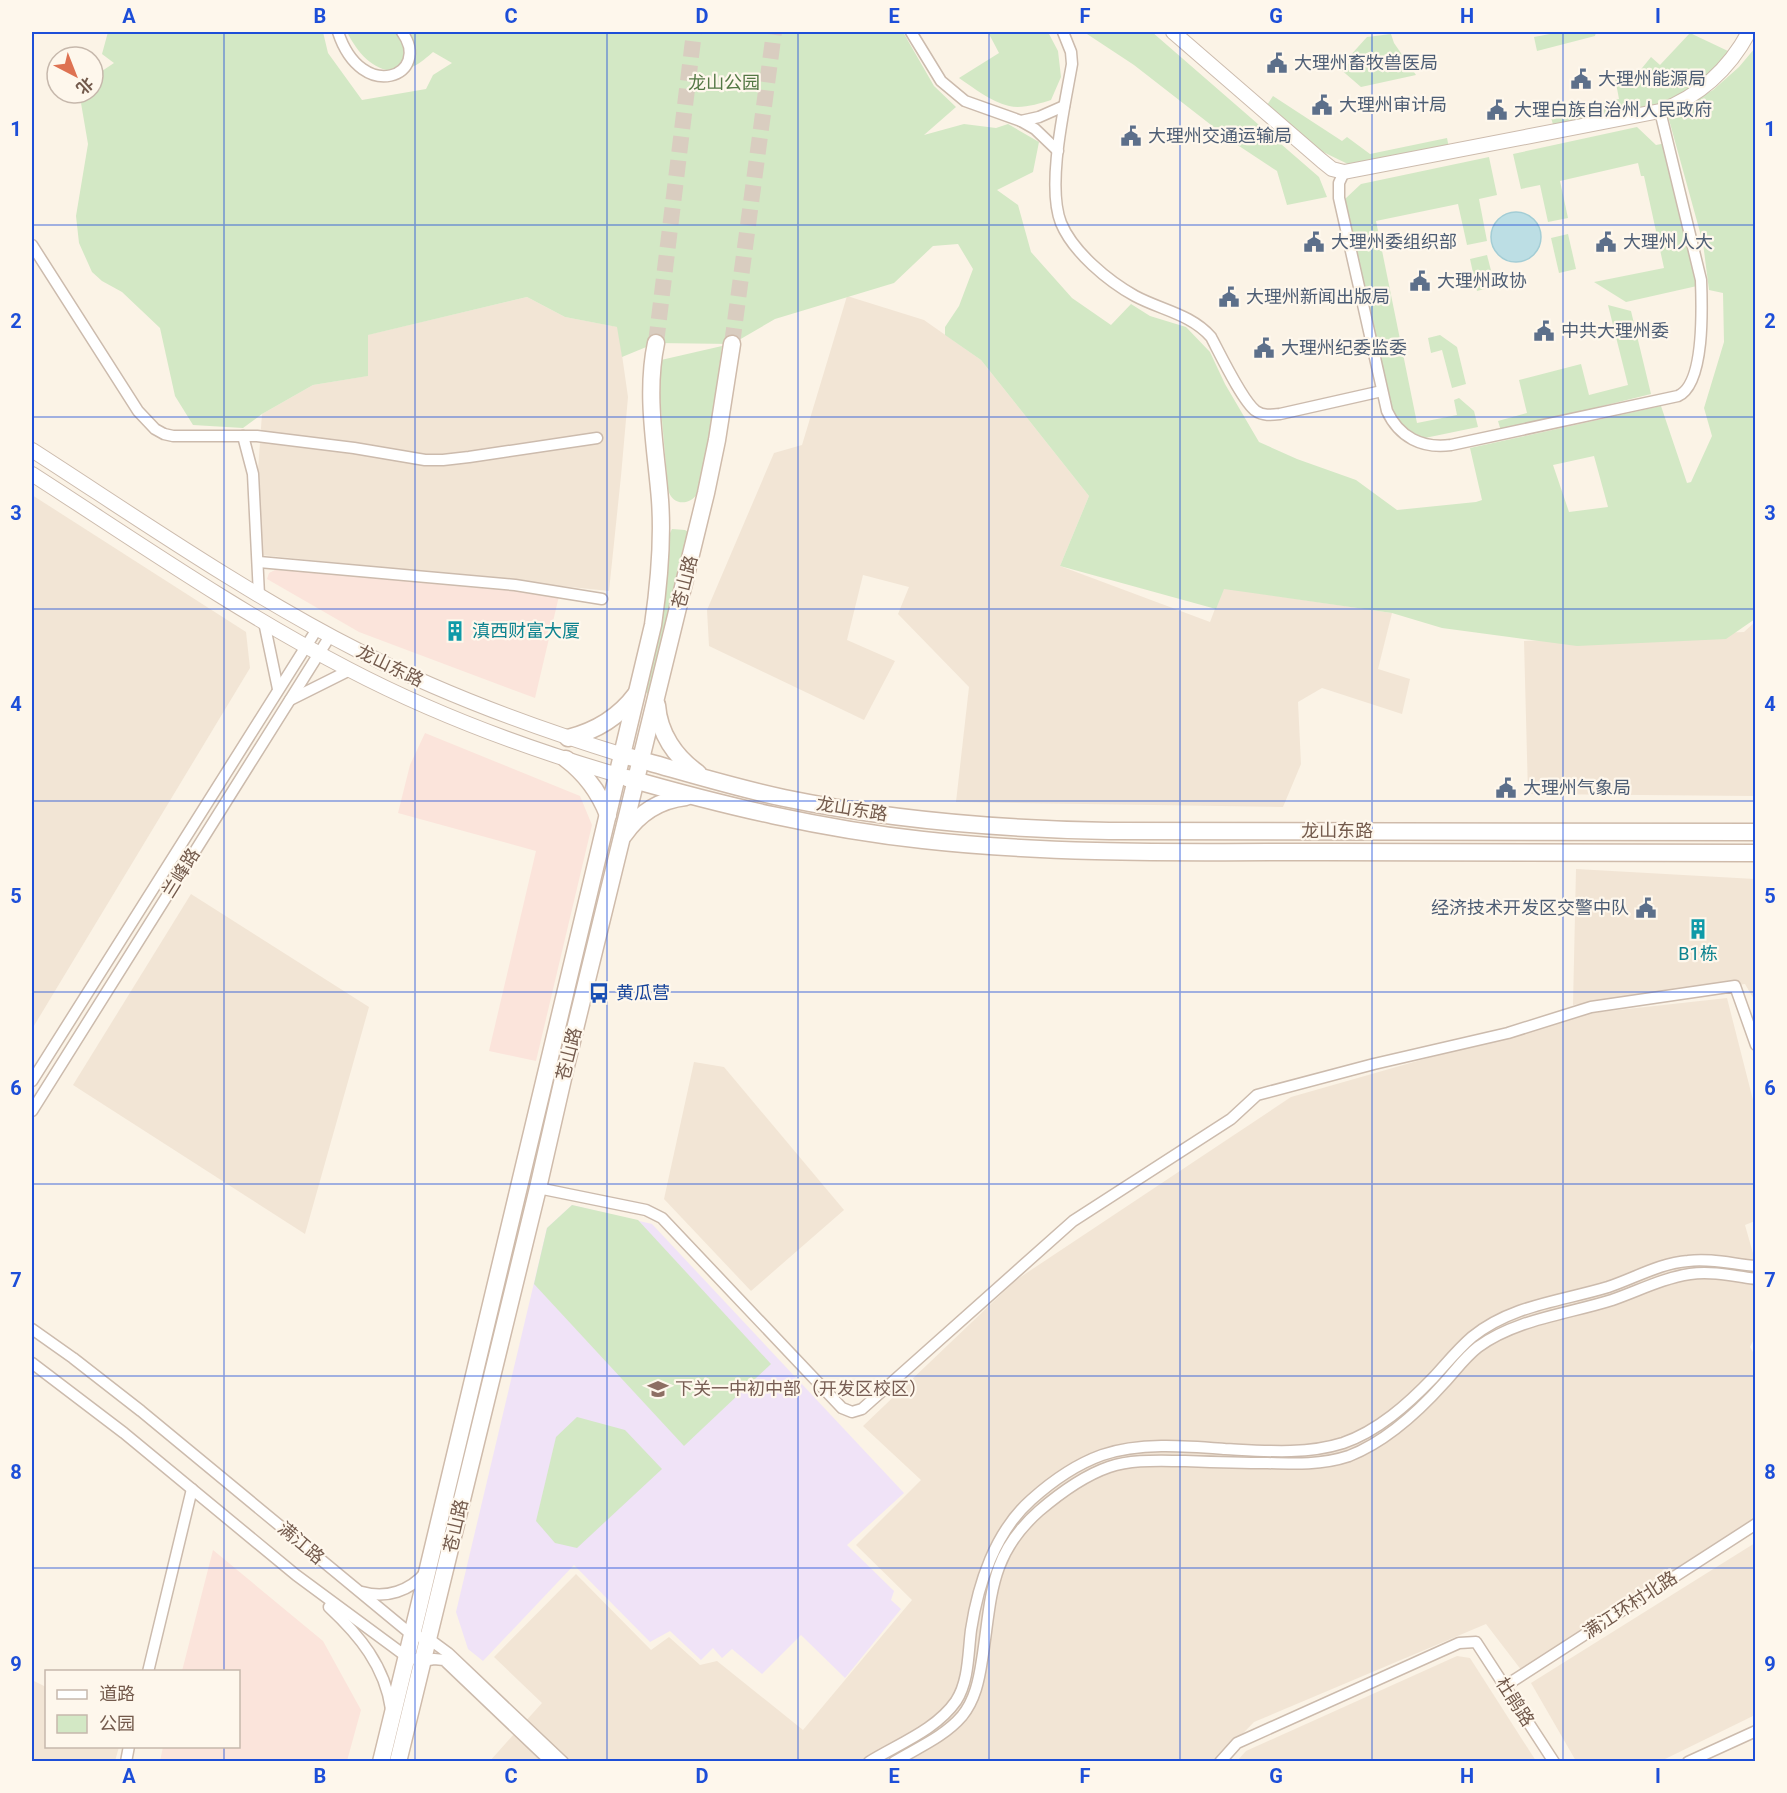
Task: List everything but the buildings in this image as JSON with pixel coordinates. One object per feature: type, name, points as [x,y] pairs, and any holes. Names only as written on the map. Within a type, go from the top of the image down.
[{"type":"main road","name":"苍山路","points":[[420,1637],[428,1569],[653,625],[660,560],[661,513],[652,396],[656,343]]},
{"type":"main road","name":"苍山路","points":[[398,1761],[420,1637],[538,1188],[564,1070],[706,493],[732,344]]},
{"type":"main road","points":[[568,738],[590,731],[610,720],[638,691]]},
{"type":"main road","points":[[656,699],[660,722],[670,744],[686,764],[706,778]]},
{"type":"main road","name":"龙山东路","points":[[623,755],[769,795],[837,808],[1024,828],[1119,831],[1755,832]]},
{"type":"main road","points":[[566,759],[589,780],[608,815]]},
{"type":"main road","name":"龙山东路","points":[[618,775],[765,815],[834,828],[928,841],[1023,849],[1128,852],[1755,853]]},
{"type":"main road","points":[[620,844],[635,820],[650,808],[667,800],[694,796]]},
{"type":"main road","name":"苍山路","points":[[381,1761],[392,1719],[415,1659]]},
{"type":"street","points":[[338,32],[344,47],[356,62],[370,74],[379,77],[396,74],[408,62],[410,46],[402,32]]},
{"type":"street","points":[[911,32],[934,72],[956,95],[965,101],[1021,121],[1040,134],[1058,151]]},
{"type":"street","points":[[1063,32],[1071,52],[1072,64],[1058,151],[1057,206],[1061,223],[1073,243],[1126,291],[1185,318],[1205,330],[1248,403],[1257,412],[1270,415],[1280,414],[1382,391]]},
{"type":"street","points":[[1173,32],[1322,161],[1332,169],[1344,172],[1660,111],[1693,96],[1714,79],[1735,55],[1749,32]]},
{"type":"street","points":[[1021,121],[1040,117],[1064,106]]},
{"type":"street","points":[[1344,172],[1339,183],[1339,198],[1387,411],[1392,422],[1401,432],[1417,442],[1441,447],[1632,407],[1678,396],[1685,392],[1691,381],[1698,354],[1702,302],[1701,280],[1660,111]]},
{"type":"street","points":[[32,245],[138,411],[151,426],[164,434],[178,437],[276,438],[436,461],[597,438]]},
{"type":"street","points":[[243,436],[253,474],[259,595]]},
{"type":"street","name":"龙山东路","points":[[32,450],[259,595],[330,636],[398,671],[471,703],[623,755]]},
{"type":"street","name":"龙山东路","points":[[32,474],[264,622],[350,670],[463,723],[618,775]]},
{"type":"street","points":[[259,562],[515,585],[602,599]]},
{"type":"street","points":[[264,622],[278,689]]},
{"type":"street","name":"兰峰路","points":[[32,1081],[317,628]]},
{"type":"street","name":"兰峰路","points":[[32,1111],[330,636]]},
{"type":"street","points":[[290,700],[350,670]]},
{"type":"street","points":[[538,1188],[646,1210],[662,1218],[842,1408],[852,1412],[862,1409],[1073,1221],[1231,1119],[1257,1095],[1374,1064],[1508,1033],[1591,1007],[1735,986],[1755,1045]]},
{"type":"street","points":[[868,1761],[927,1728],[952,1706],[964,1683],[974,1613],[1000,1540],[1013,1519],[1033,1498],[1083,1464],[1105,1454],[1157,1447],[1286,1451],[1343,1443],[1365,1433],[1390,1417],[1424,1387],[1471,1338],[1489,1325],[1509,1315],[1608,1287],[1682,1261],[1702,1260],[1755,1266]]},
{"type":"street","points":[[894,1761],[943,1733],[963,1714],[977,1687],[994,1581],[999,1565],[1014,1539],[1030,1520],[1060,1494],[1082,1479],[1127,1463],[1152,1461],[1301,1464],[1336,1460],[1361,1450],[1390,1433],[1433,1395],[1471,1353],[1508,1331],[1610,1301],[1683,1275],[1714,1274],[1755,1280]]},
{"type":"street","name":"满江路","points":[[32,1329],[134,1405],[359,1591],[420,1637],[448,1653],[563,1761]]},
{"type":"street","name":"满江路","points":[[32,1363],[109,1421],[296,1575],[415,1659],[444,1660],[551,1761]]},
{"type":"street","points":[[1105,1454],[1108,1468]]},
{"type":"street","points":[[148,1670],[192,1489]]},
{"type":"street","name":"满江环村北路","points":[[1506,1686],[1755,1524]]},
{"type":"street","points":[[359,1591],[378,1594],[396,1592],[414,1583],[428,1569]]},
{"type":"street","points":[[296,1575],[338,1615],[365,1646],[385,1682],[392,1719]]},
{"type":"street","points":[[970,1640],[984,1642]]},
{"type":"street","name":"杜鹃路","points":[[1220,1761],[1237,1743],[1459,1643],[1476,1642],[1554,1761]]},
{"type":"street","points":[[1688,1761],[1755,1731]]},
{"type":"shaded area","points":[[847,296],[924,320],[981,360],[1089,496],[1060,566],[1210,622],[1223,588],[1392,613],[1378,669],[1410,679],[1402,714],[1322,688],[1298,702],[1301,764],[1283,807],[956,802],[969,687],[898,614],[909,587],[863,575],[847,640],[895,661],[864,720],[709,646],[707,610],[774,453],[802,445]]},
{"type":"shaded area","points":[[527,297],[565,317],[618,327],[628,397],[609,591],[252,554],[262,414],[313,385],[367,376],[367,335]]},
{"type":"shaded area","points":[[32,495],[246,632],[250,668],[32,1029]]},
{"type":"shaded area","name":"滇西财富大厦","points":[[275,570],[474,583],[559,596],[535,698],[359,632],[267,579],[269,573]]},
{"type":"shaded area","points":[[1755,622],[1755,796],[1528,794],[1524,641],[1744,632]]},
{"type":"shaded area","points":[[425,733],[580,796],[592,825],[536,1061],[489,1051],[536,851],[398,813],[410,765]]},
{"type":"shaded area","points":[[1576,869],[1755,879],[1755,1001],[1745,984],[1573,1005]]},
{"type":"shaded area","points":[[191,894],[369,1007],[305,1234],[73,1085]]},
{"type":"shaded area","points":[[1727,998],[1753,1100],[1755,1100],[1755,1221],[1745,1225],[1756,1264],[1755,1337],[1750,1347],[1756,1357],[1755,1519],[1522,1671],[1486,1624],[1254,1722],[1216,1761],[489,1762],[542,1703],[494,1657],[576,1574],[651,1650],[669,1637],[700,1665],[717,1661],[803,1730],[912,1600],[856,1545],[921,1480],[863,1426],[1016,1280],[1291,1097],[1582,1014]]},
{"type":"shaded area","points":[[694,1062],[724,1067],[844,1210],[751,1291],[664,1199]]},
{"type":"shaded area","name":"下关一中初中部（开发区校区）","points":[[572,1205],[652,1224],[904,1493],[847,1545],[894,1591],[891,1600],[901,1609],[845,1678],[801,1635],[762,1674],[732,1649],[722,1658],[713,1648],[701,1660],[670,1631],[650,1642],[574,1565],[483,1661],[468,1649],[456,1612],[547,1228]]},
{"type":"shaded area","points":[[1755,1543],[1755,1715],[1661,1761],[1576,1761],[1531,1683]]},
{"type":"shaded area","points":[[213,1550],[323,1641],[361,1710],[347,1761],[160,1761],[163,1748],[240,1748],[240,1670],[182,1670]]},
{"type":"shaded area","points":[[1457,1656],[1470,1658],[1536,1761],[1237,1761],[1246,1751]]},
{"type":"shaded area","points":[[32,1680],[45,1686],[45,1748],[119,1748],[115,1761],[32,1761]]},
{"type":"green space","name":"龙山公园","points":[[108,32],[323,32],[328,53],[362,100],[426,89],[433,75],[452,63],[433,52],[417,65],[402,70],[382,69],[365,58],[347,32],[903,32],[934,86],[956,107],[924,135],[964,124],[996,128],[1008,124],[1039,142],[1033,172],[997,190],[1018,205],[1031,252],[1072,298],[1111,325],[1131,304],[1150,316],[1186,327],[1210,352],[1225,384],[1259,442],[1297,459],[1356,480],[1397,510],[1482,500],[1470,448],[1661,406],[1687,483],[1691,482],[1712,436],[1704,408],[1724,342],[1723,293],[1709,290],[1703,243],[1668,116],[1713,90],[1739,67],[1755,48],[1755,619],[1726,639],[1577,646],[1442,628],[1392,613],[1224,589],[1216,609],[1060,566],[1089,496],[981,360],[945,335],[945,327],[959,306],[973,269],[958,244],[933,246],[894,283],[775,319],[732,344],[656,343],[622,357],[617,327],[565,317],[527,297],[368,335],[368,376],[313,385],[262,414],[243,428],[193,425],[175,396],[160,328],[122,292],[102,281],[92,272],[79,243],[76,216],[88,144],[81,105],[105,105],[105,69],[114,63],[105,56],[104,45]],"holes":[[[1594,456],[1608,507],[1569,512],[1553,465]]]},
{"type":"green space","points":[[988,32],[1048,32],[1058,51],[1061,77],[1051,100],[1025,106],[1009,106],[989,98],[959,78],[999,53]]},
{"type":"green space","points":[[1084,32],[1152,32],[1319,177],[1327,197],[1287,205],[1277,171],[1233,142],[1134,65]]},
{"type":"green space","points":[[1550,32],[1596,32],[1595,36],[1537,51],[1534,37],[1550,34]]},
{"type":"green space","points":[[1690,33],[1728,51],[1699,87],[1659,105],[1554,128],[1550,114],[1619,99],[1615,78],[1626,74],[1634,78],[1651,57],[1660,65]]},
{"type":"green space","points":[[1391,34],[1394,43],[1416,75],[1361,87],[1339,68],[1367,37]]},
{"type":"green space","points":[[1273,96],[1342,141],[1347,137],[1370,154],[1447,138],[1449,148],[1354,167],[1317,149],[1267,105]]},
{"type":"green space","points":[[1637,127],[1656,145],[1666,143],[1697,286],[1626,302],[1594,282],[1664,268],[1644,176],[1641,176],[1638,163],[1560,181],[1568,218],[1548,222],[1540,185],[1521,189],[1513,154]]},
{"type":"green space","points":[[1489,157],[1497,195],[1479,199],[1487,241],[1467,245],[1458,204],[1376,221],[1417,423],[1457,415],[1454,400],[1459,398],[1474,411],[1478,427],[1420,439],[1395,422],[1345,199],[1361,184]]},
{"type":"green space","points":[[1568,234],[1576,269],[1559,273],[1551,238]]},
{"type":"green space","points":[[1487,255],[1495,286],[1477,291],[1470,259]]},
{"type":"green space","points":[[1608,305],[1631,311],[1651,394],[1501,431],[1498,421],[1527,413],[1519,380],[1581,364],[1589,395],[1628,385]]},
{"type":"green space","points":[[1440,335],[1457,347],[1466,384],[1452,388],[1442,350],[1431,353],[1428,338]]},
{"type":"green space","points":[[722,346],[710,438],[698,493],[690,501],[676,501],[668,489],[660,397],[661,360]]},
{"type":"green space","points":[[672,529],[688,532],[651,696],[646,692],[663,611]]},
{"type":"green space","points":[[572,1205],[638,1220],[771,1364],[684,1446],[534,1284],[547,1228]]},
{"type":"green space","points":[[577,1417],[625,1430],[662,1469],[577,1548],[555,1543],[536,1521],[556,1437]]},
{"type":"water","points":[[1516,212],[1530,216],[1537,223],[1541,237],[1537,251],[1530,258],[1516,262],[1502,258],[1495,251],[1491,237],[1495,223],[1502,216]]},
{"type":"tunnel","points":[[656,343],[694,32]]},
{"type":"tunnel","points":[[732,344],[774,32]]},
{"type":"place","name":"大理州畜牧兽医局","points":[[1277,63]]},
{"type":"place","name":"大理州能源局","points":[[1581,79]]},
{"type":"place","name":"大理州审计局","points":[[1322,105]]},
{"type":"place","name":"大理白族自治州人民政府","points":[[1497,110]]},
{"type":"place","name":"大理州交通运输局","points":[[1131,136]]},
{"type":"place","name":"大理州委组织部","points":[[1314,242]]},
{"type":"place","name":"大理州人大","points":[[1606,242]]},
{"type":"place","name":"大理州政协","points":[[1420,281]]},
{"type":"place","name":"大理州新闻出版局","points":[[1229,297]]},
{"type":"place","name":"中共大理州委","points":[[1544,331]]},
{"type":"place","name":"大理州纪委监委","points":[[1264,348]]},
{"type":"place","name":"滇西财富大厦","points":[[455,631]]},
{"type":"place","name":"大理州气象局","points":[[1506,788]]},
{"type":"place","name":"经济技术开发区交警中队","points":[[1646,908]]},
{"type":"place","name":"B1栋","points":[[1698,929]]},
{"type":"place","name":"黄瓜营","points":[[599,993]]},
{"type":"place","name":"下关一中初中部（开发区校区）","points":[[658,1389]]}]
